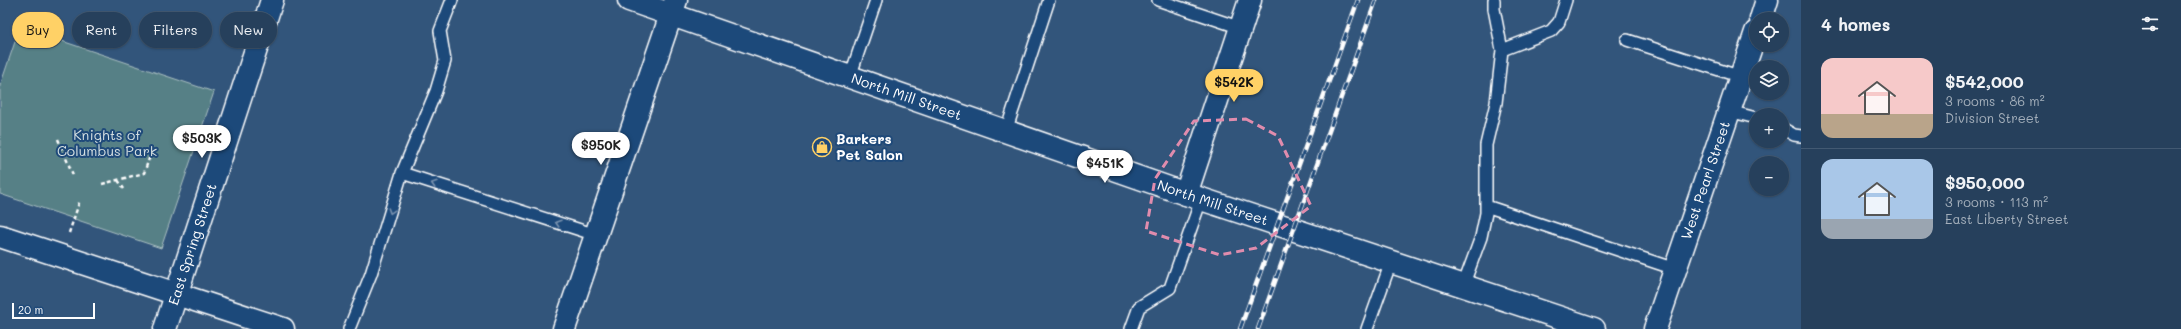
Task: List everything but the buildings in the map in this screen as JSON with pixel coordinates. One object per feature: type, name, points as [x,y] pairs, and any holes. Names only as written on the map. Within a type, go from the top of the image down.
[{"type":"street","name":"East Spring Street","points":[[165,329],[272,0]]},
{"type":"street","name":"North Mill Street","points":[[629,0],[673,7],[850,77],[1193,197],[1594,329]]},
{"type":"street","points":[[1193,197],[1250,0]]},
{"type":"street","points":[[1763,12],[1767,0]]},
{"type":"street","points":[[564,329],[673,7]]},
{"type":"street","name":"West Pearl Street","points":[[1655,329],[1749,52]]},
{"type":"street","points":[[0,236],[177,294],[251,324],[283,329]]},
{"type":"lane","points":[[349,329],[371,274],[402,173],[436,91],[445,61],[440,31],[452,0]]},
{"type":"lane","points":[[850,77],[876,0]]},
{"type":"lane","points":[[1006,131],[1049,0]]},
{"type":"lane","points":[[1158,0],[1241,28]]},
{"type":"lane","points":[[1502,50],[1551,31],[1559,22],[1566,0]]},
{"type":"lane","points":[[1463,286],[1481,237],[1486,206],[1486,145],[1496,103],[1502,50],[1494,5]]},
{"type":"lane","points":[[1626,40],[1741,77]]},
{"type":"lane","points":[[1729,111],[1749,116]]},
{"type":"lane","points":[[1789,132],[1794,135],[1801,136]]},
{"type":"lane","points":[[402,173],[596,235]]},
{"type":"lane","points":[[1131,329],[1140,307],[1170,288],[1193,197]]},
{"type":"lane","points":[[1486,206],[1675,269]]},
{"type":"lane","points":[[1367,329],[1391,262]]},
{"type":"path","points":[[58,139],[73,175]]},
{"type":"path","points":[[102,184],[144,173],[152,150]]},
{"type":"path","points":[[118,180],[124,189]]},
{"type":"path","points":[[61,256],[80,200]]},
{"type":"highlighted area","points":[[1246,119],[1278,136],[1311,206],[1256,248],[1220,255],[1146,231],[1155,179],[1194,121]]},
{"type":"green space","name":"Knights of Columbus Park","points":[[64,42],[72,44],[72,48],[83,48],[214,92],[161,248],[0,194],[0,86],[13,48],[64,48]]},
{"type":"railway","points":[[1240,329],[1358,0]]},
{"type":"railway","points":[[1258,329],[1376,0]]},
{"type":"place","name":"Barkers Pet Salon","points":[[822,147]]}]
